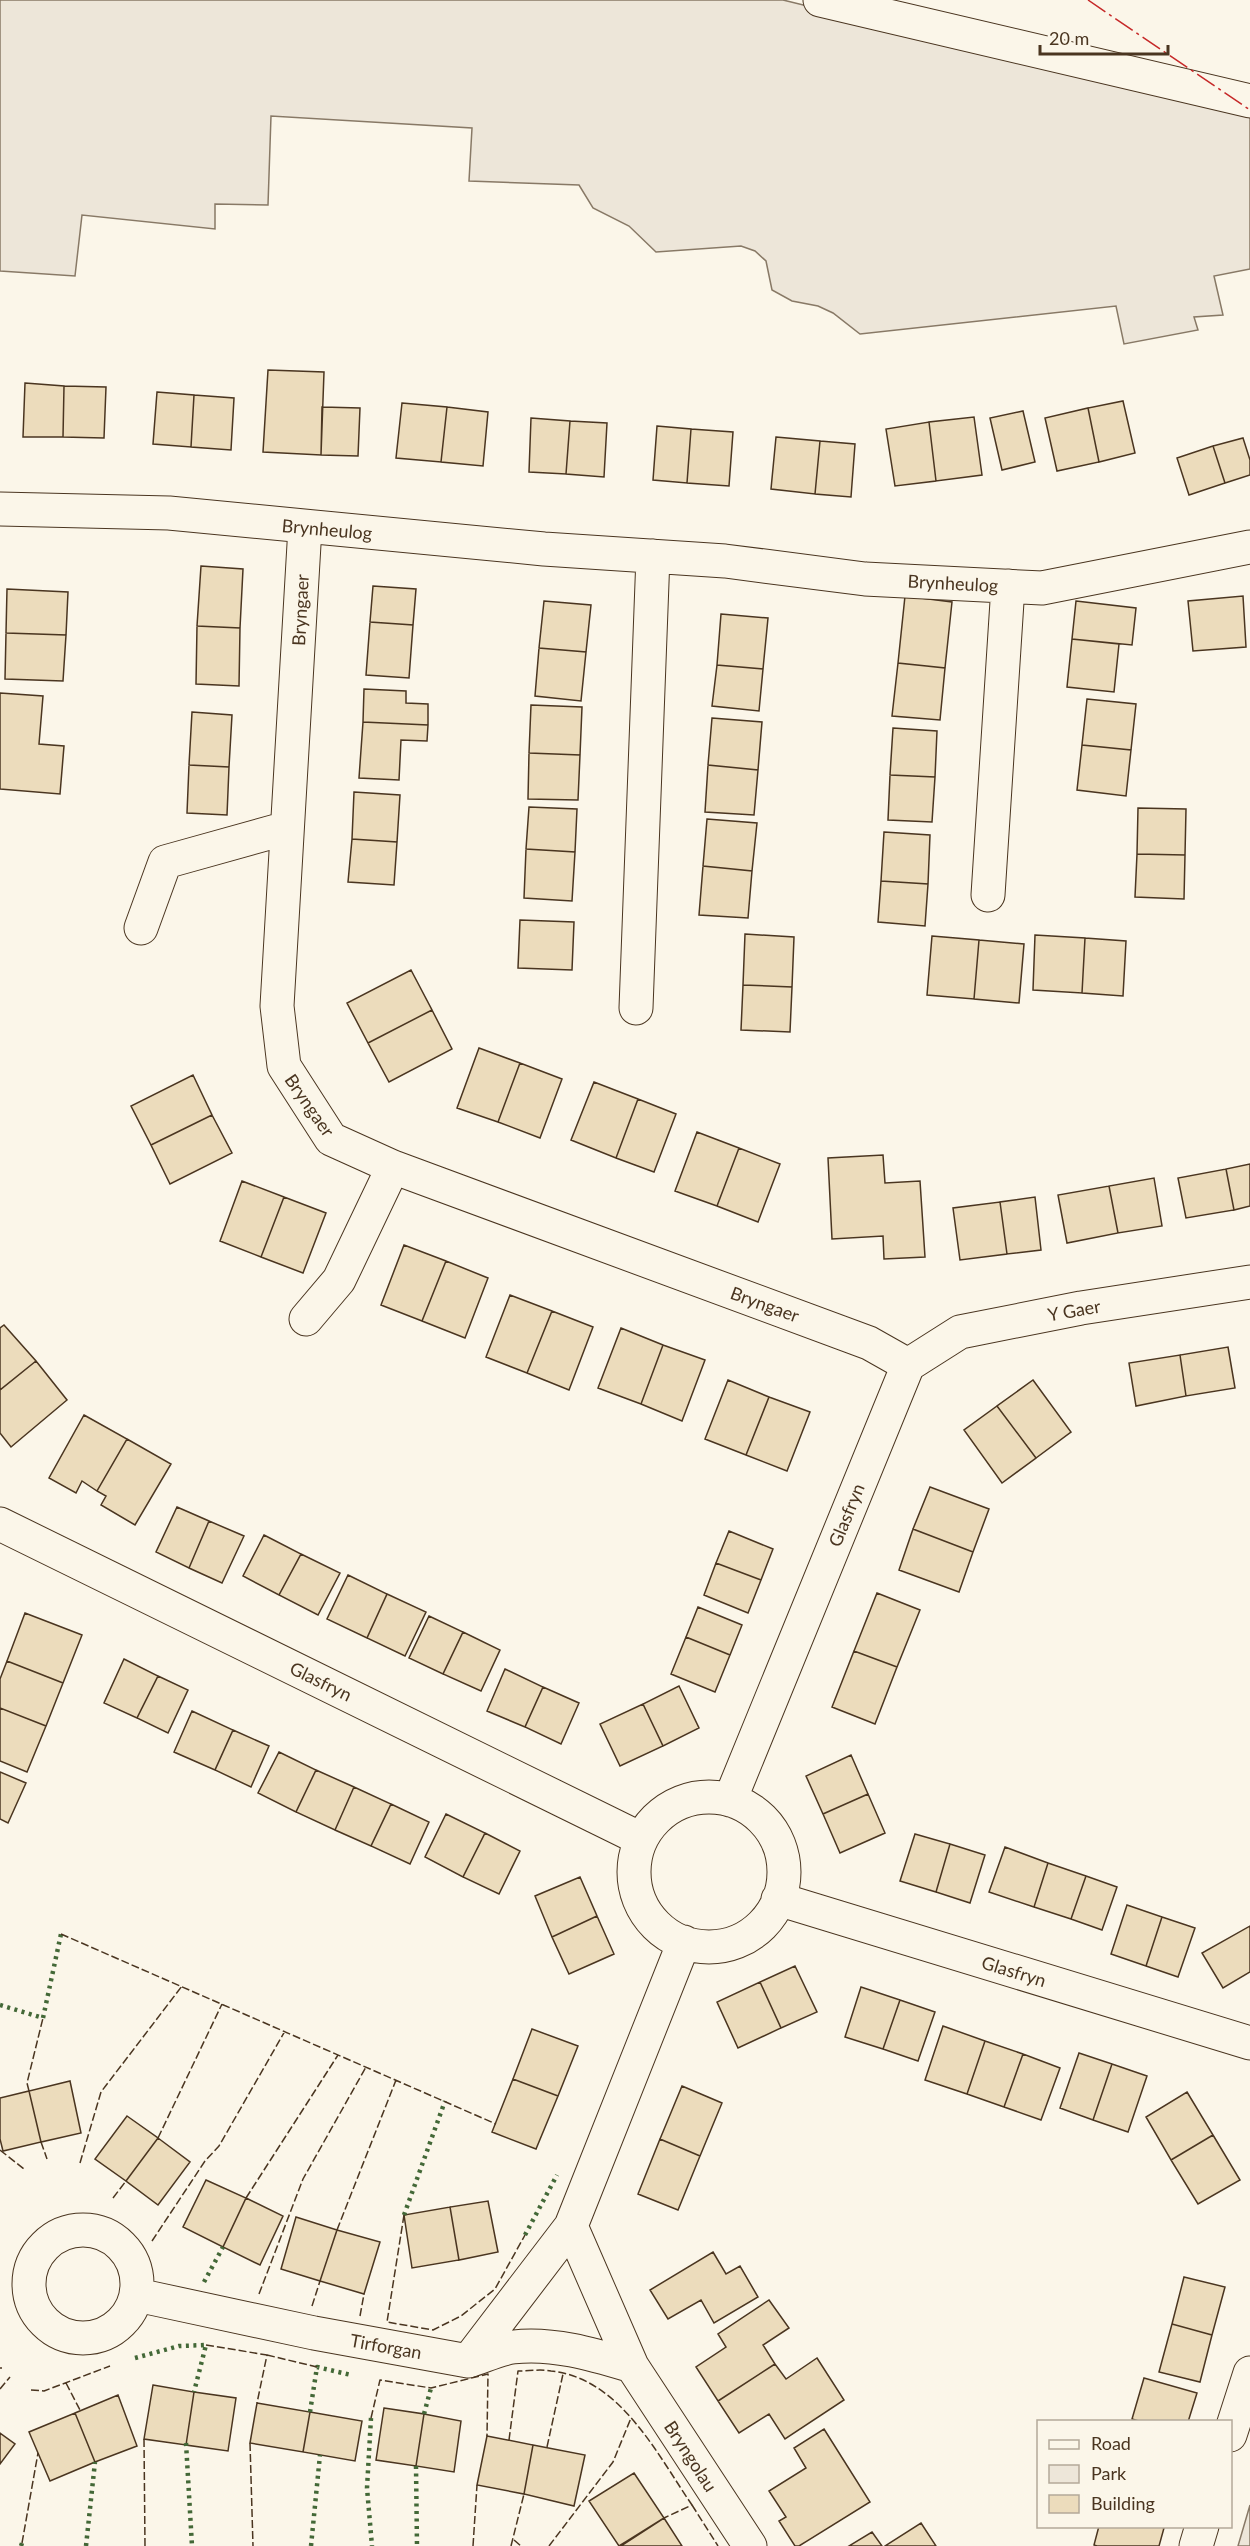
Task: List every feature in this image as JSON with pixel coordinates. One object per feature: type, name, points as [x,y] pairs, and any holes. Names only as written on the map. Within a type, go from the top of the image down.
[{"type":"street","points":[[820,0],[1250,101]]},
{"type":"street","name":"Brynheulog","points":[[0,509],[169,513],[544,549],[725,561],[865,579],[1042,588],[1250,547]]},
{"type":"street","name":"Bryngaer","points":[[305,527],[277,1006],[284,1066],[331,1139],[393,1167],[869,1343],[908,1365]]},
{"type":"street","points":[[636,1008],[653,556]]},
{"type":"street","points":[[988,895],[1008,586]]},
{"type":"street","points":[[141,928],[165,862],[287,828]]},
{"type":"street","points":[[306,1319],[339,1280],[393,1167]]},
{"type":"street","name":"Y Gaer","points":[[908,1365],[960,1332],[1081,1308],[1250,1282]]},
{"type":"street","name":"Glasfryn","points":[[730,1800],[908,1365]]},
{"type":"street","name":"Glasfryn","points":[[0,1524],[641,1839]]},
{"type":"street","points":[[704,1797],[730,1800],[752,1810],[771,1828],[782,1852],[784,1878],[774,1910],[757,1930],[734,1943],[699,1947],[674,1939],[653,1923],[639,1901],[634,1875],[641,1839],[657,1818],[679,1803],[704,1797]]},
{"type":"street","name":"Glasfryn","points":[[778,1899],[1250,2043]]},
{"type":"street","points":[[468,2361],[571,2226],[684,1942]]},
{"type":"street","name":"Bryngolau","points":[[571,2226],[632,2366],[750,2546]]},
{"type":"street","name":"Tirforgan","points":[[137,2295],[468,2361]]},
{"type":"street","points":[[468,2361],[513,2348],[556,2348],[594,2355],[632,2366]]},
{"type":"street","points":[[1232,2429],[1250,2373]]},
{"type":"street","points":[[1196,2546],[1201,2528]]},
{"type":"green space","points":[[0,0],[783,0],[1092,76],[1250,111],[1250,269],[1214,276],[1223,315],[1194,317],[1198,330],[1124,344],[1116,306],[860,334],[833,313],[818,306],[792,301],[772,290],[766,261],[755,251],[741,246],[656,252],[629,226],[593,208],[579,185],[469,181],[472,128],[271,116],[268,205],[215,204],[215,229],[82,215],[75,276],[0,271]]},
{"type":"green space","points":[[1250,2505],[1250,2546],[1238,2546]]},
{"type":"building","points":[[268,370],[324,372],[321,455],[263,452]]},
{"type":"building","points":[[25,383],[64,386],[63,437],[23,437]]},
{"type":"building","points":[[64,386],[106,387],[104,438],[63,437]]},
{"type":"building","points":[[157,392],[194,395],[191,447],[153,444]]},
{"type":"building","points":[[194,395],[234,398],[231,450],[191,447]]},
{"type":"building","points":[[1123,401],[1135,453],[1099,462],[1088,408]]},
{"type":"building","points":[[402,403],[447,407],[441,462],[396,458]]},
{"type":"building","points":[[322,407],[360,408],[358,456],[321,455]]},
{"type":"building","points":[[447,407],[488,412],[483,466],[441,462]]},
{"type":"building","points":[[1088,408],[1099,462],[1057,471],[1045,418]]},
{"type":"building","points":[[1023,411],[1035,462],[1002,470],[990,418]]},
{"type":"building","points":[[974,417],[982,475],[936,481],[929,422]]},
{"type":"building","points":[[531,418],[570,421],[566,474],[529,472]]},
{"type":"building","points":[[570,421],[607,423],[604,477],[566,474]]},
{"type":"building","points":[[929,422],[936,481],[895,486],[886,429]]},
{"type":"building","points":[[657,426],[691,429],[687,483],[653,480]]},
{"type":"building","points":[[691,429],[733,432],[729,486],[687,483]]},
{"type":"building","points":[[776,437],[820,441],[815,494],[771,489]]},
{"type":"building","points":[[1243,438],[1250,460],[1250,475],[1225,483],[1213,446]]},
{"type":"building","points":[[820,441],[855,444],[851,497],[815,494]]},
{"type":"building","points":[[1213,446],[1225,483],[1189,495],[1177,458]]},
{"type":"building","points":[[201,566],[243,569],[240,628],[197,626]]},
{"type":"building","points":[[373,586],[416,589],[413,625],[370,622]]},
{"type":"building","points":[[7,589],[68,592],[66,635],[6,633]]},
{"type":"building","points":[[905,596],[952,602],[945,668],[898,663]]},
{"type":"building","points":[[1243,596],[1246,647],[1193,651],[1188,601]]},
{"type":"building","points":[[544,601],[591,605],[586,652],[539,648]]},
{"type":"building","points":[[1076,601],[1136,608],[1132,645],[1072,639]]},
{"type":"building","points":[[721,614],[768,618],[763,669],[717,665]]},
{"type":"building","points":[[370,622],[413,625],[409,678],[366,675]]},
{"type":"building","points":[[197,626],[240,628],[239,686],[196,684]]},
{"type":"building","points":[[6,633],[66,635],[63,681],[5,679]]},
{"type":"building","points":[[1072,639],[1119,644],[1114,692],[1067,687]]},
{"type":"building","points":[[539,648],[586,652],[581,701],[535,696]]},
{"type":"building","points":[[898,663],[945,668],[940,720],[892,716]]},
{"type":"building","points":[[717,665],[763,669],[759,711],[712,706]]},
{"type":"building","points":[[364,689],[406,691],[406,703],[428,704],[428,725],[363,722]]},
{"type":"building","points":[[0,693],[43,696],[39,744],[64,746],[60,794],[0,789]]},
{"type":"building","points":[[1087,699],[1136,704],[1131,750],[1082,745]]},
{"type":"building","points":[[531,705],[582,707],[580,755],[529,753]]},
{"type":"building","points":[[192,712],[232,715],[229,767],[189,765]]},
{"type":"building","points":[[712,718],[762,722],[758,770],[708,765]]},
{"type":"building","points":[[363,722],[428,725],[427,741],[401,740],[399,780],[359,778]]},
{"type":"building","points":[[893,728],[937,731],[935,777],[890,775]]},
{"type":"building","points":[[1082,745],[1131,750],[1126,796],[1077,790]]},
{"type":"building","points":[[529,753],[580,755],[578,800],[528,799]]},
{"type":"building","points":[[189,765],[229,767],[227,815],[187,813]]},
{"type":"building","points":[[708,765],[758,770],[754,815],[705,812]]},
{"type":"building","points":[[890,775],[935,777],[932,822],[888,820]]},
{"type":"building","points":[[354,792],[400,795],[397,842],[352,839]]},
{"type":"building","points":[[529,807],[577,809],[575,852],[526,849]]},
{"type":"building","points":[[1138,808],[1186,809],[1185,855],[1137,854]]},
{"type":"building","points":[[707,819],[757,823],[752,871],[703,866]]},
{"type":"building","points":[[884,832],[930,835],[928,884],[881,881]]},
{"type":"building","points":[[352,839],[397,842],[394,885],[348,882]]},
{"type":"building","points":[[526,849],[575,852],[572,901],[524,898]]},
{"type":"building","points":[[1137,854],[1185,855],[1184,899],[1135,897]]},
{"type":"building","points":[[703,866],[752,871],[748,918],[699,915]]},
{"type":"building","points":[[881,881],[928,884],[925,926],[878,922]]},
{"type":"building","points":[[520,920],[574,922],[572,970],[518,968]]},
{"type":"building","points":[[745,934],[794,937],[792,987],[743,985]]},
{"type":"building","points":[[1035,935],[1085,938],[1082,993],[1033,990]]},
{"type":"building","points":[[932,936],[979,940],[974,999],[927,995]]},
{"type":"building","points":[[1085,938],[1126,941],[1123,996],[1082,993]]},
{"type":"building","points":[[979,940],[1024,944],[1019,1003],[974,999]]},
{"type":"building","points":[[411,970],[432,1010],[368,1043],[347,1003]]},
{"type":"building","points":[[743,985],[792,987],[790,1032],[741,1030]]},
{"type":"building","points":[[432,1010],[452,1049],[389,1082],[368,1043]]},
{"type":"building","points":[[479,1048],[520,1063],[498,1122],[457,1108]]},
{"type":"building","points":[[520,1063],[562,1079],[540,1138],[498,1122]]},
{"type":"building","points":[[193,1075],[212,1115],[151,1145],[131,1106]]},
{"type":"building","points":[[594,1082],[638,1099],[616,1158],[571,1140]]},
{"type":"building","points":[[638,1099],[676,1114],[654,1172],[616,1158]]},
{"type":"building","points":[[212,1115],[232,1153],[170,1184],[151,1145]]},
{"type":"building","points":[[697,1132],[739,1148],[717,1206],[675,1191]]},
{"type":"building","points":[[739,1148],[780,1164],[758,1222],[717,1206]]},
{"type":"building","points":[[883,1155],[885,1183],[920,1181],[925,1257],[884,1259],[883,1236],[832,1239],[828,1158]]},
{"type":"building","points":[[1250,1164],[1250,1206],[1234,1210],[1226,1169]]},
{"type":"building","points":[[1226,1169],[1234,1210],[1186,1218],[1178,1178]]},
{"type":"building","points":[[1154,1178],[1162,1226],[1118,1233],[1109,1186]]},
{"type":"building","points":[[242,1181],[284,1197],[261,1257],[220,1241]]},
{"type":"building","points":[[1109,1186],[1118,1233],[1067,1243],[1058,1195]]},
{"type":"building","points":[[284,1197],[326,1213],[303,1273],[261,1257]]},
{"type":"building","points":[[1035,1197],[1041,1250],[1007,1254],[1000,1202]]},
{"type":"building","points":[[1000,1202],[1007,1254],[960,1260],[953,1208]]},
{"type":"building","points":[[404,1245],[446,1261],[422,1321],[381,1305]]},
{"type":"building","points":[[446,1261],[488,1278],[465,1338],[422,1321]]},
{"type":"building","points":[[510,1295],[552,1311],[527,1373],[486,1357]]},
{"type":"building","points":[[552,1311],[593,1327],[569,1390],[527,1373]]},
{"type":"building","points":[[4,1325],[36,1361],[0,1390],[0,1328]]},
{"type":"building","points":[[621,1328],[663,1345],[641,1404],[598,1388]]},
{"type":"building","points":[[663,1345],[705,1360],[682,1421],[641,1404]]},
{"type":"building","points":[[1228,1347],[1235,1388],[1186,1396],[1180,1355]]},
{"type":"building","points":[[1180,1355],[1186,1396],[1136,1406],[1129,1363]]},
{"type":"building","points":[[36,1361],[67,1400],[11,1447],[0,1433],[0,1390]]},
{"type":"building","points":[[728,1380],[769,1397],[746,1455],[705,1439]]},
{"type":"building","points":[[1033,1380],[1071,1432],[1036,1458],[997,1406]]},
{"type":"building","points":[[769,1397],[810,1412],[787,1471],[746,1455]]},
{"type":"building","points":[[997,1406],[1036,1458],[1002,1483],[964,1430]]},
{"type":"building","points":[[84,1415],[127,1439],[97,1491],[82,1481],[76,1493],[49,1478]]},
{"type":"building","points":[[127,1439],[171,1464],[135,1525],[101,1505],[106,1496],[97,1491]]},
{"type":"building","points":[[930,1487],[989,1509],[973,1552],[913,1529]]},
{"type":"building","points":[[177,1507],[209,1521],[189,1568],[156,1552]]},
{"type":"building","points":[[209,1521],[244,1536],[222,1583],[189,1568]]},
{"type":"building","points":[[913,1529],[973,1552],[959,1592],[899,1570]]},
{"type":"building","points":[[729,1531],[773,1549],[761,1580],[716,1563]]},
{"type":"building","points":[[264,1535],[301,1554],[279,1595],[243,1576]]},
{"type":"building","points":[[301,1554],[340,1573],[318,1615],[279,1595]]},
{"type":"building","points":[[716,1563],[761,1580],[748,1613],[704,1595]]},
{"type":"building","points":[[348,1575],[387,1594],[367,1638],[327,1619]]},
{"type":"building","points":[[877,1593],[920,1610],[897,1667],[854,1651]]},
{"type":"building","points":[[387,1594],[426,1612],[405,1656],[367,1638]]},
{"type":"building","points":[[698,1607],[742,1625],[730,1655],[686,1637]]},
{"type":"building","points":[[25,1613],[82,1635],[63,1683],[7,1661]]},
{"type":"building","points":[[429,1616],[463,1632],[443,1674],[409,1658]]},
{"type":"building","points":[[463,1632],[500,1650],[481,1691],[443,1674]]},
{"type":"building","points":[[686,1637],[730,1655],[715,1692],[671,1674]]},
{"type":"building","points":[[854,1651],[897,1667],[875,1724],[832,1707]]},
{"type":"building","points":[[124,1659],[158,1676],[137,1718],[104,1703]]},
{"type":"building","points":[[7,1661],[63,1683],[46,1726],[0,1708],[0,1679]]},
{"type":"building","points":[[505,1669],[543,1687],[525,1727],[487,1711]]},
{"type":"building","points":[[158,1676],[188,1690],[168,1733],[137,1718]]},
{"type":"building","points":[[679,1686],[699,1728],[663,1746],[643,1704]]},
{"type":"building","points":[[543,1687],[579,1703],[561,1744],[525,1727]]},
{"type":"building","points":[[643,1704],[663,1746],[620,1766],[600,1724]]},
{"type":"building","points":[[0,1708],[46,1726],[27,1772],[0,1761]]},
{"type":"building","points":[[192,1711],[233,1730],[215,1770],[174,1752]]},
{"type":"building","points":[[233,1730],[269,1746],[251,1787],[215,1770]]},
{"type":"building","points":[[279,1752],[316,1770],[296,1812],[258,1793]]},
{"type":"building","points":[[851,1755],[868,1794],[823,1814],[806,1776]]},
{"type":"building","points":[[316,1770],[354,1787],[335,1830],[296,1812]]},
{"type":"building","points":[[0,1772],[26,1783],[8,1823],[0,1819]]},
{"type":"building","points":[[354,1787],[391,1804],[371,1846],[335,1830]]},
{"type":"building","points":[[868,1794],[885,1833],[840,1853],[823,1814]]},
{"type":"building","points":[[391,1804],[429,1822],[410,1864],[371,1846]]},
{"type":"building","points":[[446,1814],[485,1833],[463,1877],[425,1857]]},
{"type":"building","points":[[485,1833],[520,1851],[499,1894],[463,1877]]},
{"type":"building","points":[[915,1834],[950,1844],[936,1892],[900,1881]]},
{"type":"building","points":[[950,1844],[985,1855],[970,1903],[936,1892]]},
{"type":"building","points":[[1005,1847],[1048,1863],[1034,1907],[989,1892]]},
{"type":"building","points":[[1048,1863],[1086,1876],[1071,1919],[1034,1907]]},
{"type":"building","points":[[1086,1876],[1117,1887],[1102,1930],[1071,1919]]},
{"type":"building","points":[[580,1877],[597,1916],[552,1937],[535,1896]]},
{"type":"building","points":[[1127,1905],[1162,1917],[1146,1966],[1111,1954]]},
{"type":"building","points":[[597,1916],[614,1954],[569,1974],[552,1937]]},
{"type":"building","points":[[1162,1917],[1195,1928],[1178,1977],[1146,1966]]},
{"type":"building","points":[[1250,1926],[1250,1972],[1223,1988],[1202,1953]]},
{"type":"building","points":[[795,1966],[817,2012],[781,2028],[760,1982]]},
{"type":"building","points":[[760,1982],[781,2028],[738,2048],[717,2002]]},
{"type":"building","points":[[861,1987],[900,2000],[883,2049],[845,2037]]},
{"type":"building","points":[[900,2000],[935,2012],[918,2061],[883,2049]]},
{"type":"building","points":[[943,2026],[985,2041],[967,2094],[925,2080]]},
{"type":"building","points":[[532,2029],[578,2046],[558,2096],[513,2079]]},
{"type":"building","points":[[985,2041],[1023,2054],[1004,2107],[967,2094]]},
{"type":"building","points":[[1079,2053],[1112,2064],[1093,2120],[1060,2108]]},
{"type":"building","points":[[1023,2054],[1060,2068],[1041,2120],[1004,2107]]},
{"type":"building","points":[[1112,2064],[1147,2076],[1128,2132],[1093,2120]]},
{"type":"building","points":[[513,2079],[558,2096],[536,2149],[492,2132]]},
{"type":"building","points":[[70,2081],[81,2133],[41,2142],[29,2091]]},
{"type":"building","points":[[682,2086],[722,2103],[700,2156],[660,2139]]},
{"type":"building","points":[[29,2091],[41,2142],[3,2151],[0,2139],[0,2098]]},
{"type":"building","points":[[1187,2092],[1213,2135],[1171,2160],[1146,2117]]},
{"type":"building","points":[[127,2116],[158,2138],[126,2181],[95,2159]]},
{"type":"building","points":[[1213,2135],[1240,2180],[1198,2204],[1171,2160]]},
{"type":"building","points":[[158,2138],[190,2162],[158,2205],[126,2181]]},
{"type":"building","points":[[660,2139],[700,2156],[678,2210],[638,2194]]},
{"type":"building","points":[[206,2180],[246,2198],[223,2247],[183,2227]]},
{"type":"building","points":[[246,2198],[283,2216],[260,2265],[223,2247]]},
{"type":"building","points":[[488,2201],[498,2252],[459,2260],[450,2207]]},
{"type":"building","points":[[450,2207],[459,2260],[412,2268],[404,2215]]},
{"type":"building","points":[[296,2217],[337,2230],[320,2281],[281,2269]]},
{"type":"building","points":[[337,2230],[380,2242],[364,2294],[320,2281]]},
{"type":"building","points":[[713,2252],[726,2274],[740,2266],[758,2297],[714,2323],[701,2300],[668,2319],[650,2290]]},
{"type":"building","points":[[1184,2277],[1225,2287],[1212,2335],[1172,2324]]},
{"type":"building","points":[[769,2300],[789,2328],[763,2345],[775,2364],[718,2401],[696,2367],[726,2347],[718,2334]]},
{"type":"building","points":[[1172,2324],[1212,2335],[1200,2382],[1159,2372]]},
{"type":"building","points":[[817,2358],[844,2400],[785,2439],[769,2414],[739,2433],[718,2401],[775,2364],[786,2379]]},
{"type":"building","points":[[1144,2378],[1197,2393],[1189,2420],[1132,2419]]},
{"type":"building","points":[[153,2385],[194,2392],[186,2445],[144,2439]]},
{"type":"building","points":[[194,2392],[236,2398],[228,2451],[186,2445]]},
{"type":"building","points":[[118,2395],[137,2446],[95,2462],[75,2413]]},
{"type":"building","points":[[257,2403],[310,2412],[303,2452],[250,2443]]},
{"type":"building","points":[[384,2408],[424,2414],[416,2466],[376,2460]]},
{"type":"building","points":[[310,2412],[362,2421],[355,2461],[303,2452]]},
{"type":"building","points":[[75,2413],[95,2462],[50,2481],[29,2432]]},
{"type":"building","points":[[424,2414],[461,2421],[454,2472],[416,2466]]},
{"type":"building","points":[[824,2429],[870,2502],[799,2546],[795,2546],[779,2521],[786,2517],[769,2491],[806,2468],[794,2448]]},
{"type":"building","points":[[0,2433],[15,2444],[0,2464]]},
{"type":"building","points":[[487,2436],[533,2445],[524,2494],[477,2485]]},
{"type":"building","points":[[533,2445],[585,2455],[574,2506],[524,2494]]},
{"type":"building","points":[[634,2473],[664,2518],[619,2546],[589,2501]]},
{"type":"building","points":[[664,2518],[682,2546],[621,2546]]},
{"type":"building","points":[[921,2523],[936,2546],[885,2546]]},
{"type":"building","points":[[1098,2528],[1164,2528],[1159,2546],[1094,2545]]},
{"type":"building","points":[[872,2532],[882,2546],[849,2546]]},
{"type":"hedge","points":[[0,2005],[43,2018],[61,1934]]},
{"type":"hedge","points":[[404,2215],[445,2101]]},
{"type":"hedge","points":[[525,2235],[557,2175]]},
{"type":"hedge","points":[[204,2282],[223,2247]]},
{"type":"hedge","points":[[135,2358],[179,2346],[206,2345],[194,2392]]},
{"type":"hedge","points":[[310,2412],[317,2367],[351,2375]]},
{"type":"hedge","points":[[424,2414],[431,2388]]},
{"type":"hedge","points":[[371,2418],[367,2488],[372,2546]]},
{"type":"hedge","points":[[186,2443],[192,2546]]},
{"type":"hedge","points":[[311,2546],[320,2455]]},
{"type":"hedge","points":[[86,2546],[95,2462]]},
{"type":"hedge","points":[[416,2466],[417,2546]]},
{"type":"fence","points":[[61,1934],[496,2124]]},
{"type":"fence","points":[[80,2163],[101,2092],[182,1986]]},
{"type":"fence","points":[[158,2138],[222,2004]]},
{"type":"fence","points":[[29,2091],[27,2083],[43,2018]]},
{"type":"fence","points":[[152,2241],[205,2161],[219,2146],[285,2031]]},
{"type":"fence","points":[[246,2198],[338,2055]]},
{"type":"fence","points":[[259,2294],[303,2179],[366,2067]]},
{"type":"fence","points":[[337,2230],[396,2080]]},
{"type":"fence","points":[[41,2142],[47,2159]]},
{"type":"fence","points":[[0,2150],[24,2169]]},
{"type":"fence","points":[[113,2198],[126,2181]]},
{"type":"fence","points":[[404,2215],[387,2322],[433,2330],[461,2316],[495,2289],[525,2235]]},
{"type":"fence","points":[[312,2306],[320,2281]]},
{"type":"fence","points":[[360,2316],[364,2294]]},
{"type":"fence","points":[[206,2345],[267,2355],[257,2403]]},
{"type":"fence","points":[[267,2355],[317,2367]]},
{"type":"fence","points":[[31,2390],[44,2391],[110,2366]]},
{"type":"fence","points":[[509,2440],[518,2371],[547,2370],[575,2377],[597,2388],[617,2403],[634,2422],[692,2505],[664,2518]]},
{"type":"fence","points":[[371,2418],[380,2380],[431,2388],[488,2374],[487,2436]]},
{"type":"fence","points":[[547,2447],[563,2374]]},
{"type":"fence","points":[[0,2389],[10,2377]]},
{"type":"fence","points":[[66,2383],[80,2410]]},
{"type":"fence","points":[[549,2546],[613,2462],[631,2418]]},
{"type":"fence","points":[[144,2439],[145,2546]]},
{"type":"fence","points":[[250,2443],[253,2546]]},
{"type":"fence","points":[[22,2543],[38,2453]]},
{"type":"fence","points":[[473,2546],[477,2485]]},
{"type":"fence","points":[[511,2546],[524,2494]]},
{"type":"fence","points":[[692,2505],[718,2546]]},
{"type":"fence","points":[[514,2540],[521,2546]]},
{"type":"power","points":[[1088,0],[1250,110]]}]
